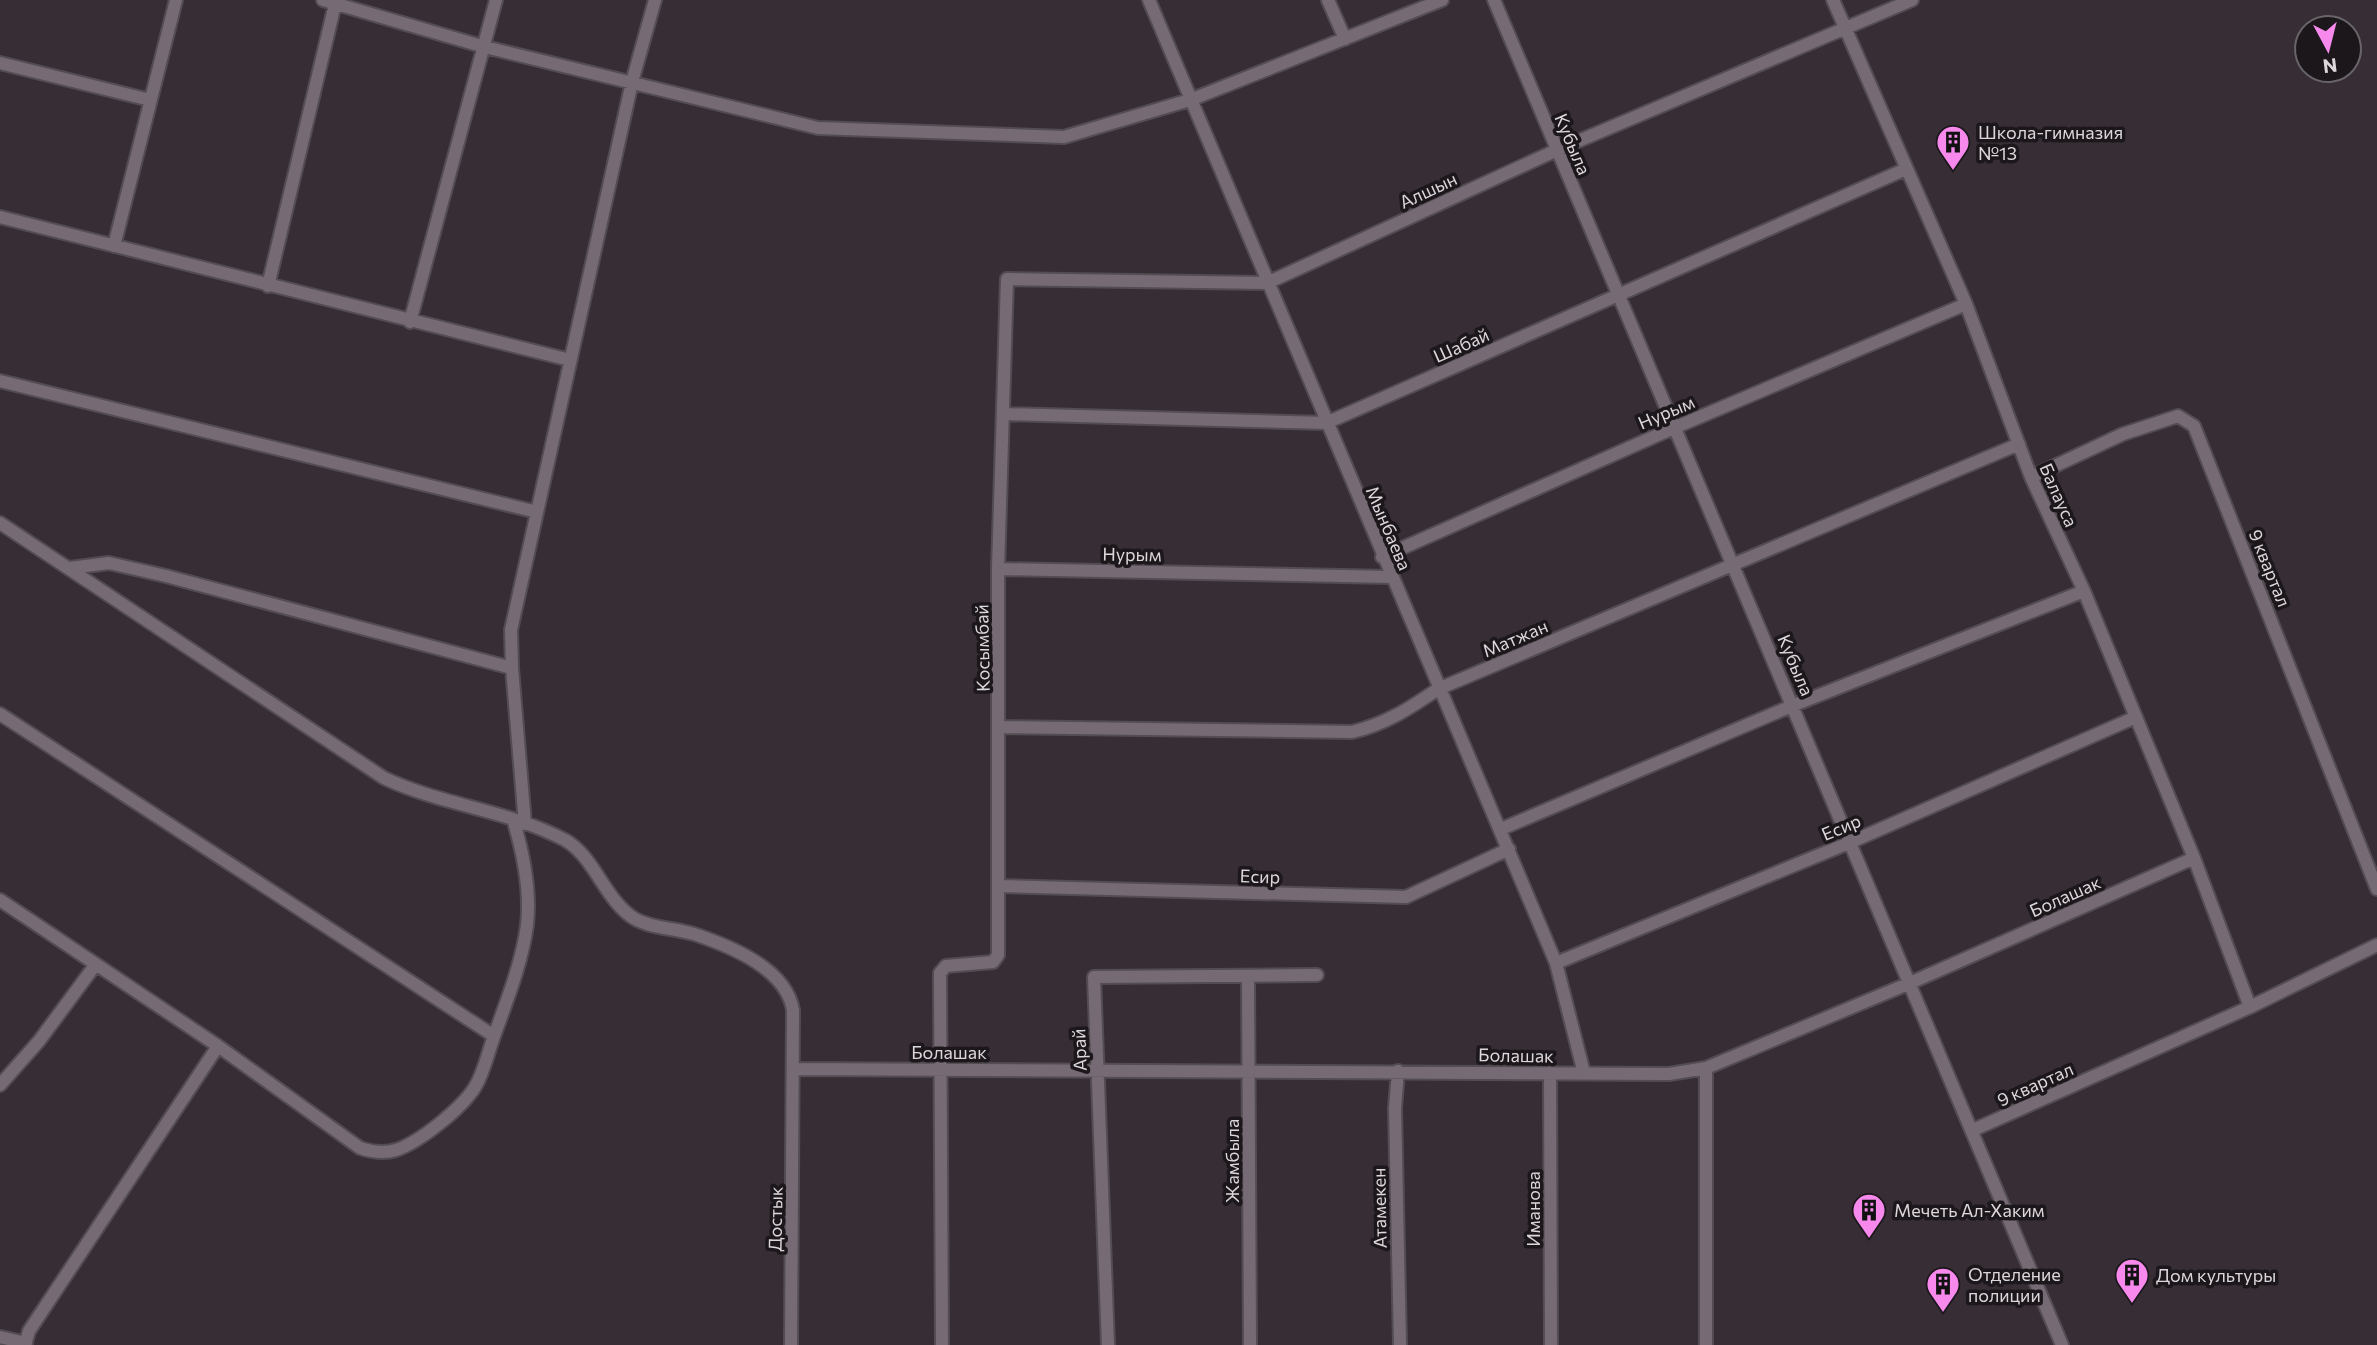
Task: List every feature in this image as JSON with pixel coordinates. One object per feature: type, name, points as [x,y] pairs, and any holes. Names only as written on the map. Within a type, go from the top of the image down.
[{"type":"street","points":[[114,246],[176,0]]},
{"type":"street","points":[[410,322],[496,0]]},
{"type":"street","points":[[0,900],[218,1046],[360,1148],[375,1153],[394,1151],[408,1145],[467,1099],[477,1084],[494,1036],[527,927],[528,907],[519,822],[511,630],[632,82],[654,0]]},
{"type":"street","name":"Мынбаева","points":[[1149,0],[1438,690],[1501,829],[1556,963],[1584,1073]]},
{"type":"street","points":[[1328,0],[1345,39]]},
{"type":"street","points":[[268,286],[331,1],[485,47],[818,128],[1064,137],[1189,100],[1441,0]]},
{"type":"street","name":"Кубыла","points":[[1494,0],[2062,1345]]},
{"type":"street","name":"Балауса","points":[[1833,0],[1844,31],[1966,304],[2031,477],[2084,591],[2194,858],[2250,1007]]},
{"type":"street","name":"Алшын","points":[[1007,279],[1267,283],[1557,150],[1912,0]]},
{"type":"street","points":[[0,63],[150,100]]},
{"type":"street","name":"Шабай","points":[[1003,414],[1326,423],[1906,169]]},
{"type":"street","points":[[0,217],[570,360]]},
{"type":"street","name":"Косымбай","points":[[940,1070],[942,968],[997,960],[1000,727],[998,569],[1007,279]]},
{"type":"street","name":"Нурым","points":[[1382,556],[1966,304]]},
{"type":"street","points":[[0,382],[537,512]]},
{"type":"street","name":"9 квартал","points":[[2031,477],[2154,422],[2178,416],[2194,426],[2377,889]]},
{"type":"street","name":"Матжан","points":[[1000,727],[1352,732],[1396,718],[1438,690],[2019,444]]},
{"type":"street","name":"Достык","points":[[0,523],[384,778],[403,787],[519,822],[566,841],[575,848],[634,918],[696,935],[744,956],[781,982],[793,1010],[791,1345]]},
{"type":"street","points":[[70,568],[109,563],[512,668]]},
{"type":"street","name":"Нурым","points":[[998,569],[1391,577]]},
{"type":"street","points":[[1501,829],[1794,705],[2084,591]]},
{"type":"street","points":[[0,713],[494,1036]]},
{"type":"street","name":"Есир","points":[[1556,963],[1851,842],[2136,717]]},
{"type":"street","name":"Есир","points":[[999,886],[1406,897],[1509,849]]},
{"type":"street","name":"Болашак","points":[[794,1069],[1669,1074],[1706,1068],[1910,983],[2194,858]]},
{"type":"street","name":"9 квартал","points":[[1973,1130],[2250,1007],[2377,945]]},
{"type":"street","points":[[0,1084],[39,1041],[96,964]]},
{"type":"street","name":"Арай","points":[[1108,1345],[1094,976],[1317,975]]},
{"type":"street","name":"Жамбыла","points":[[1248,976],[1250,1345]]},
{"type":"street","points":[[0,1337],[25,1344],[29,1331],[218,1046]]},
{"type":"street","points":[[1706,1068],[1706,1345]]},
{"type":"street","points":[[940,1070],[942,1345]]},
{"type":"street","name":"Атамекен","points":[[1398,1071],[1395,1108],[1400,1345]]},
{"type":"street","name":"Иманова","points":[[1550,1073],[1551,1345]]},
{"type":"place","name":"Школа-гимназия №13","points":[[1953,172]]},
{"type":"place","name":"Мечеть Ал-Хаким","points":[[1869,1240]]},
{"type":"place","name":"Дом культуры","points":[[2132,1305]]},
{"type":"place","name":"Отделение полиции","points":[[1943,1314]]}]
